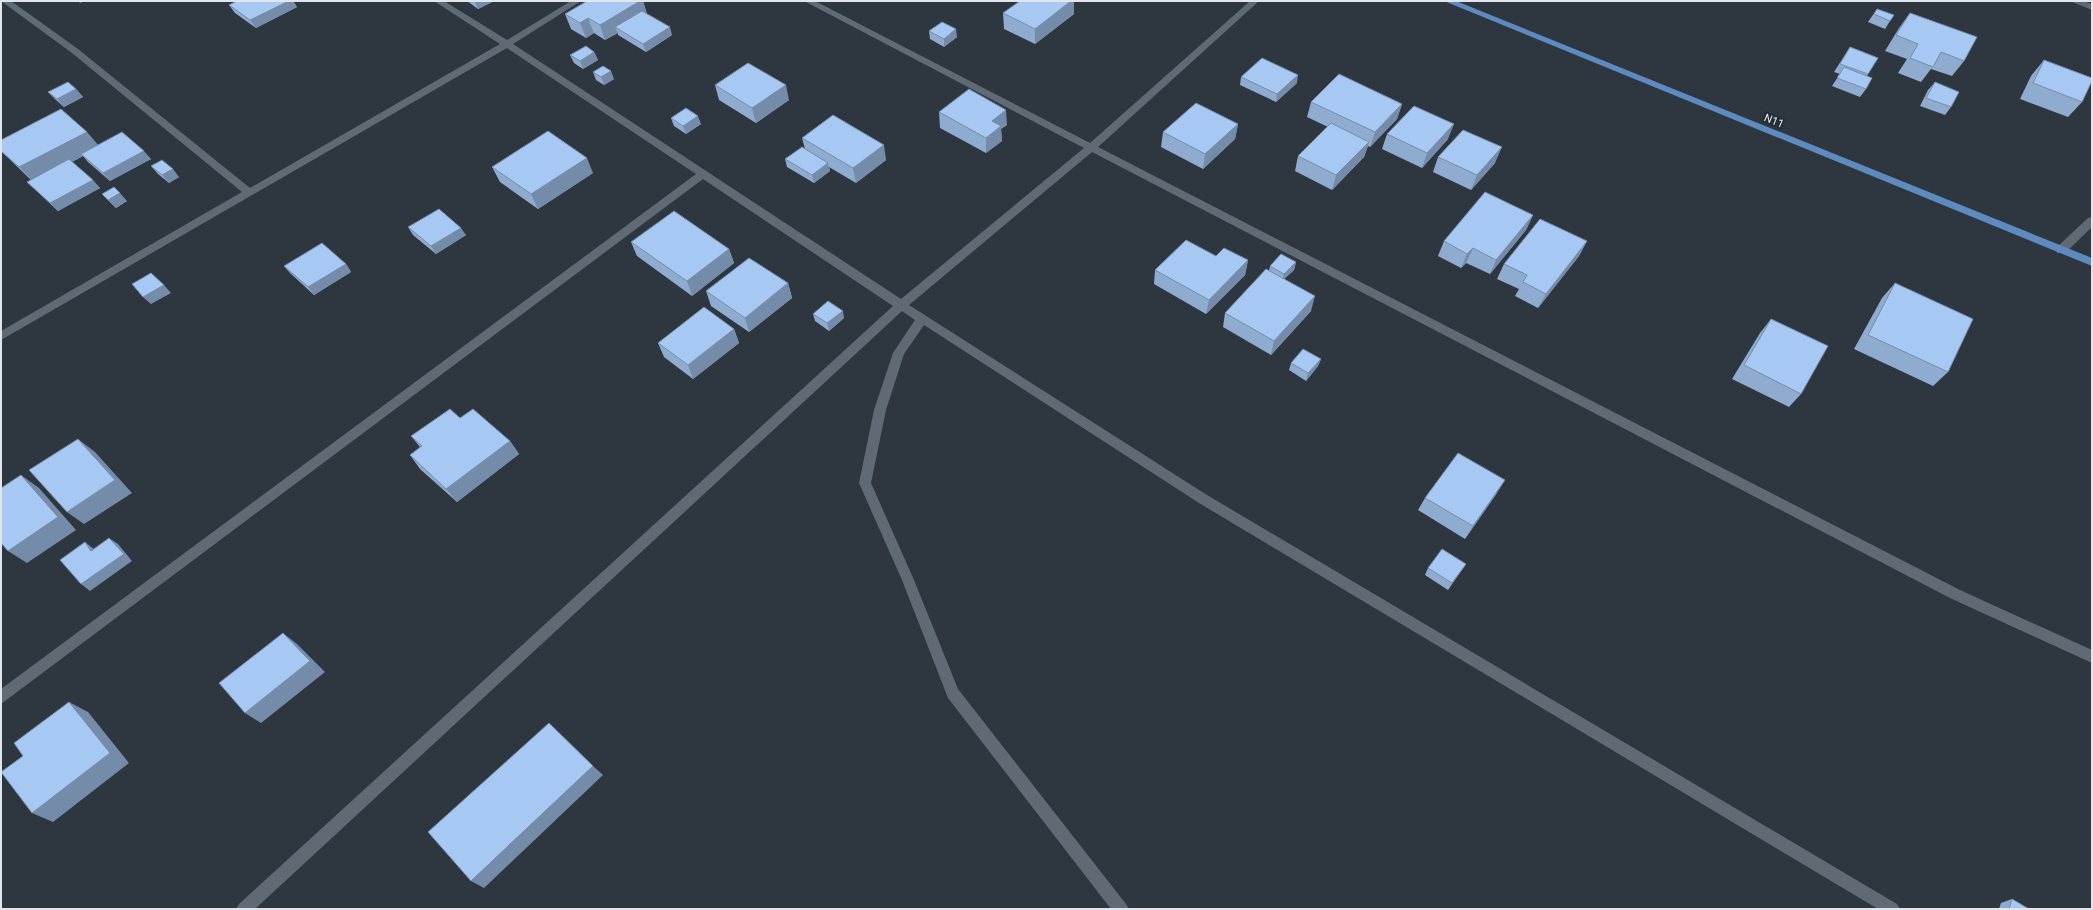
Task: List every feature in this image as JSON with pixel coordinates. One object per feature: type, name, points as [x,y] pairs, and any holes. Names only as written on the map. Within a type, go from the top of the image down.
[{"type":"main road","name":"N11","points":[[1448,1],[2092,262]]},
{"type":"street","points":[[5,1],[75,51],[248,192]]},
{"type":"street","points":[[438,1],[507,44],[922,319],[1203,499],[1892,909]]},
{"type":"street","points":[[1,336],[248,192],[507,44],[576,1]]},
{"type":"street","points":[[808,1],[1955,594],[2092,657]]},
{"type":"street","points":[[244,909],[901,305],[1090,147],[1255,1]]},
{"type":"street","points":[[2074,1],[2092,7]]},
{"type":"street","points":[[1,697],[702,174]]},
{"type":"street","points":[[2061,250],[2092,221]]},
{"type":"street","points":[[922,319],[900,353],[882,403],[865,483],[908,580],[953,693],[1121,909]]},
{"type":"building","points":[[237,1],[289,1],[250,20],[229,5]]},
{"type":"building","points":[[587,1],[640,1],[600,25],[588,18],[580,23],[565,14]]},
{"type":"building","points":[[1020,1],[1071,1],[1035,29],[1003,13]]},
{"type":"building","points":[[1877,9],[1894,15],[1890,21],[1874,14]]},
{"type":"building","points":[[642,11],[670,27],[643,44],[615,27]]},
{"type":"building","points":[[1910,13],[1977,37],[1964,61],[1941,52],[1933,67],[1910,58],[1918,44],[1896,35]]},
{"type":"building","points":[[942,22],[956,29],[944,39],[929,31]]},
{"type":"building","points":[[586,46],[594,52],[580,61],[570,55]]},
{"type":"building","points":[[1850,47],[1878,58],[1868,74],[1840,64]]},
{"type":"building","points":[[1262,58],[1298,75],[1277,94],[1241,77]]},
{"type":"building","points":[[2044,60],[2092,78],[2082,102],[2033,83]]},
{"type":"building","points":[[748,63],[786,85],[752,108],[715,85]]},
{"type":"building","points":[[603,66],[611,71],[601,77],[593,72]]},
{"type":"building","points":[[1844,67],[1872,78],[1866,89],[1837,78]]},
{"type":"building","points":[[1339,74],[1402,104],[1375,132],[1311,102]]},
{"type":"building","points":[[68,82],[76,89],[57,99],[48,92]]},
{"type":"building","points":[[1935,82],[1959,92],[1951,107],[1926,98]]},
{"type":"building","points":[[969,89],[1006,110],[992,121],[1001,126],[986,138],[939,112]]},
{"type":"building","points":[[1196,103],[1238,124],[1205,154],[1163,132]]},
{"type":"building","points":[[1414,106],[1454,124],[1427,153],[1387,134]]},
{"type":"building","points":[[686,108],[698,116],[683,126],[671,118]]},
{"type":"building","points":[[61,109],[87,132],[19,167],[1,151],[1,140]]},
{"type":"building","points":[[833,115],[884,145],[853,168],[802,138]]},
{"type":"building","points":[[1331,123],[1369,142],[1336,175],[1298,156]]},
{"type":"building","points":[[1463,130],[1502,147],[1477,175],[1438,157]]},
{"type":"building","points":[[548,131],[587,158],[531,194],[492,167]]},
{"type":"building","points":[[122,132],[144,151],[103,173],[81,154]]},
{"type":"building","points":[[802,147],[828,163],[812,175],[785,159]]},
{"type":"building","points":[[69,159],[93,180],[50,203],[27,182]]},
{"type":"building","points":[[162,160],[173,169],[162,175],[151,166]]},
{"type":"building","points":[[114,187],[120,193],[108,200],[102,194]]},
{"type":"building","points":[[1485,192],[1533,215],[1496,260],[1473,248],[1467,254],[1444,241]]},
{"type":"building","points":[[439,209],[461,228],[431,246],[408,227]]},
{"type":"building","points":[[674,211],[729,249],[687,281],[631,242]]},
{"type":"building","points":[[1540,219],[1587,241],[1546,294],[1523,282],[1527,275],[1504,264]]},
{"type":"building","points":[[1186,240],[1216,256],[1224,248],[1248,260],[1209,300],[1155,270]]},
{"type":"building","points":[[322,243],[346,264],[308,287],[284,266]]},
{"type":"building","points":[[1281,254],[1296,262],[1284,274],[1270,266]]},
{"type":"building","points":[[749,258],[788,283],[745,318],[706,291]]},
{"type":"building","points":[[1266,269],[1315,296],[1274,341],[1225,313]]},
{"type":"building","points":[[151,273],[164,285],[143,297],[132,284]]},
{"type":"building","points":[[1895,283],[1973,319],[1948,372],[1868,335]]},
{"type":"building","points":[[828,301],[843,311],[827,323],[813,314]]},
{"type":"building","points":[[704,307],[734,329],[688,365],[658,343]]},
{"type":"building","points":[[1771,319],[1828,346],[1801,394],[1744,365]]},
{"type":"building","points":[[1303,349],[1321,359],[1308,373],[1291,363]]},
{"type":"building","points":[[450,409],[460,418],[473,409],[510,441],[446,489],[410,455],[422,446],[411,436]]},
{"type":"building","points":[[78,439],[115,480],[67,512],[29,470]]},
{"type":"building","points":[[1458,453],[1505,480],[1473,526],[1425,498]]},
{"type":"building","points":[[21,475],[58,517],[8,551],[1,543],[1,488]]},
{"type":"building","points":[[109,538],[124,554],[81,584],[60,560],[85,542],[91,551]]},
{"type":"building","points":[[1442,549],[1466,564],[1452,583],[1428,568]]},
{"type":"building","points":[[283,633],[310,661],[245,713],[219,683]]},
{"type":"building","points":[[69,702],[110,753],[32,813],[1,772],[23,756],[14,743]]},
{"type":"building","points":[[549,723],[593,766],[471,881],[428,832]]},
{"type":"building","points":[[2012,899],[2029,909],[2009,909]]}]
